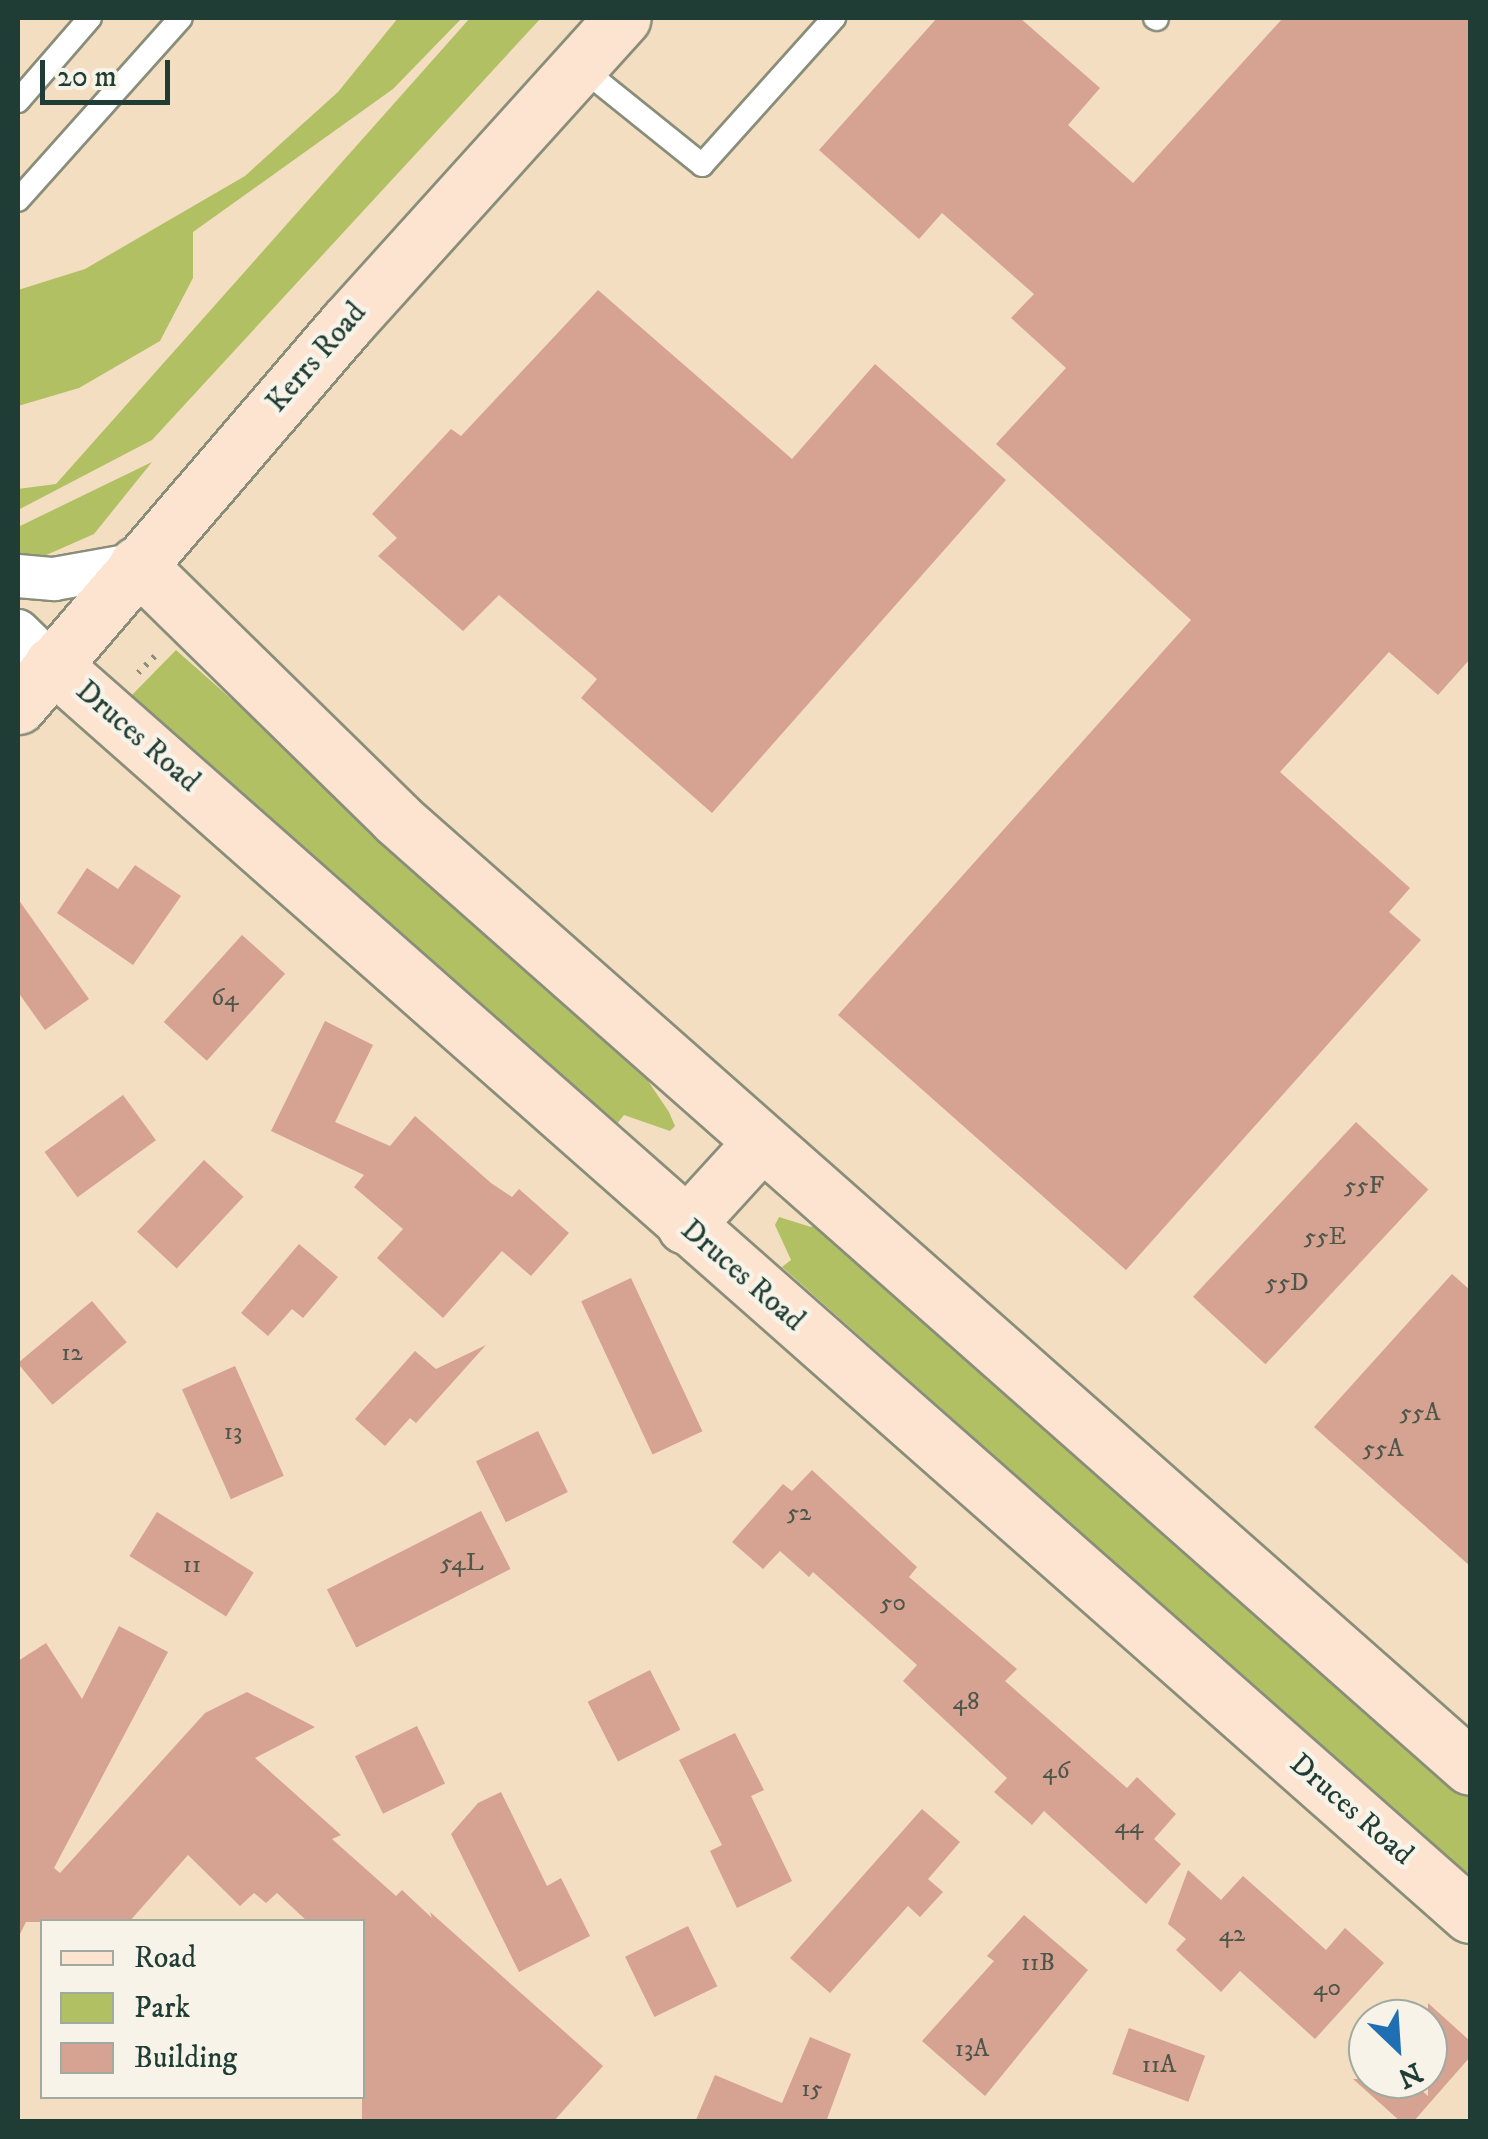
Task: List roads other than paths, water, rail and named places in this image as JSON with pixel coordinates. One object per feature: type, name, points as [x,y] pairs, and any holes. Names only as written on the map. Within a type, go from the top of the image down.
[{"type":"main road","name":"Kerrs Road","points":[[18,706],[35,648],[138,564],[624,18]]},
{"type":"main road","points":[[138,564],[383,806],[760,1144],[1470,1766]]},
{"type":"main road","name":"Druces Road","points":[[35,648],[456,1014],[685,1226],[1470,1916]]},
{"type":"main road","points":[[685,1226],[760,1144]]},
{"type":"street","points":[[18,576],[54,579],[138,564]]},
{"type":"lane","points":[[18,101],[90,18]]},
{"type":"lane","points":[[18,200],[180,18]]},
{"type":"lane","points":[[579,66],[702,166],[834,18]]}]
